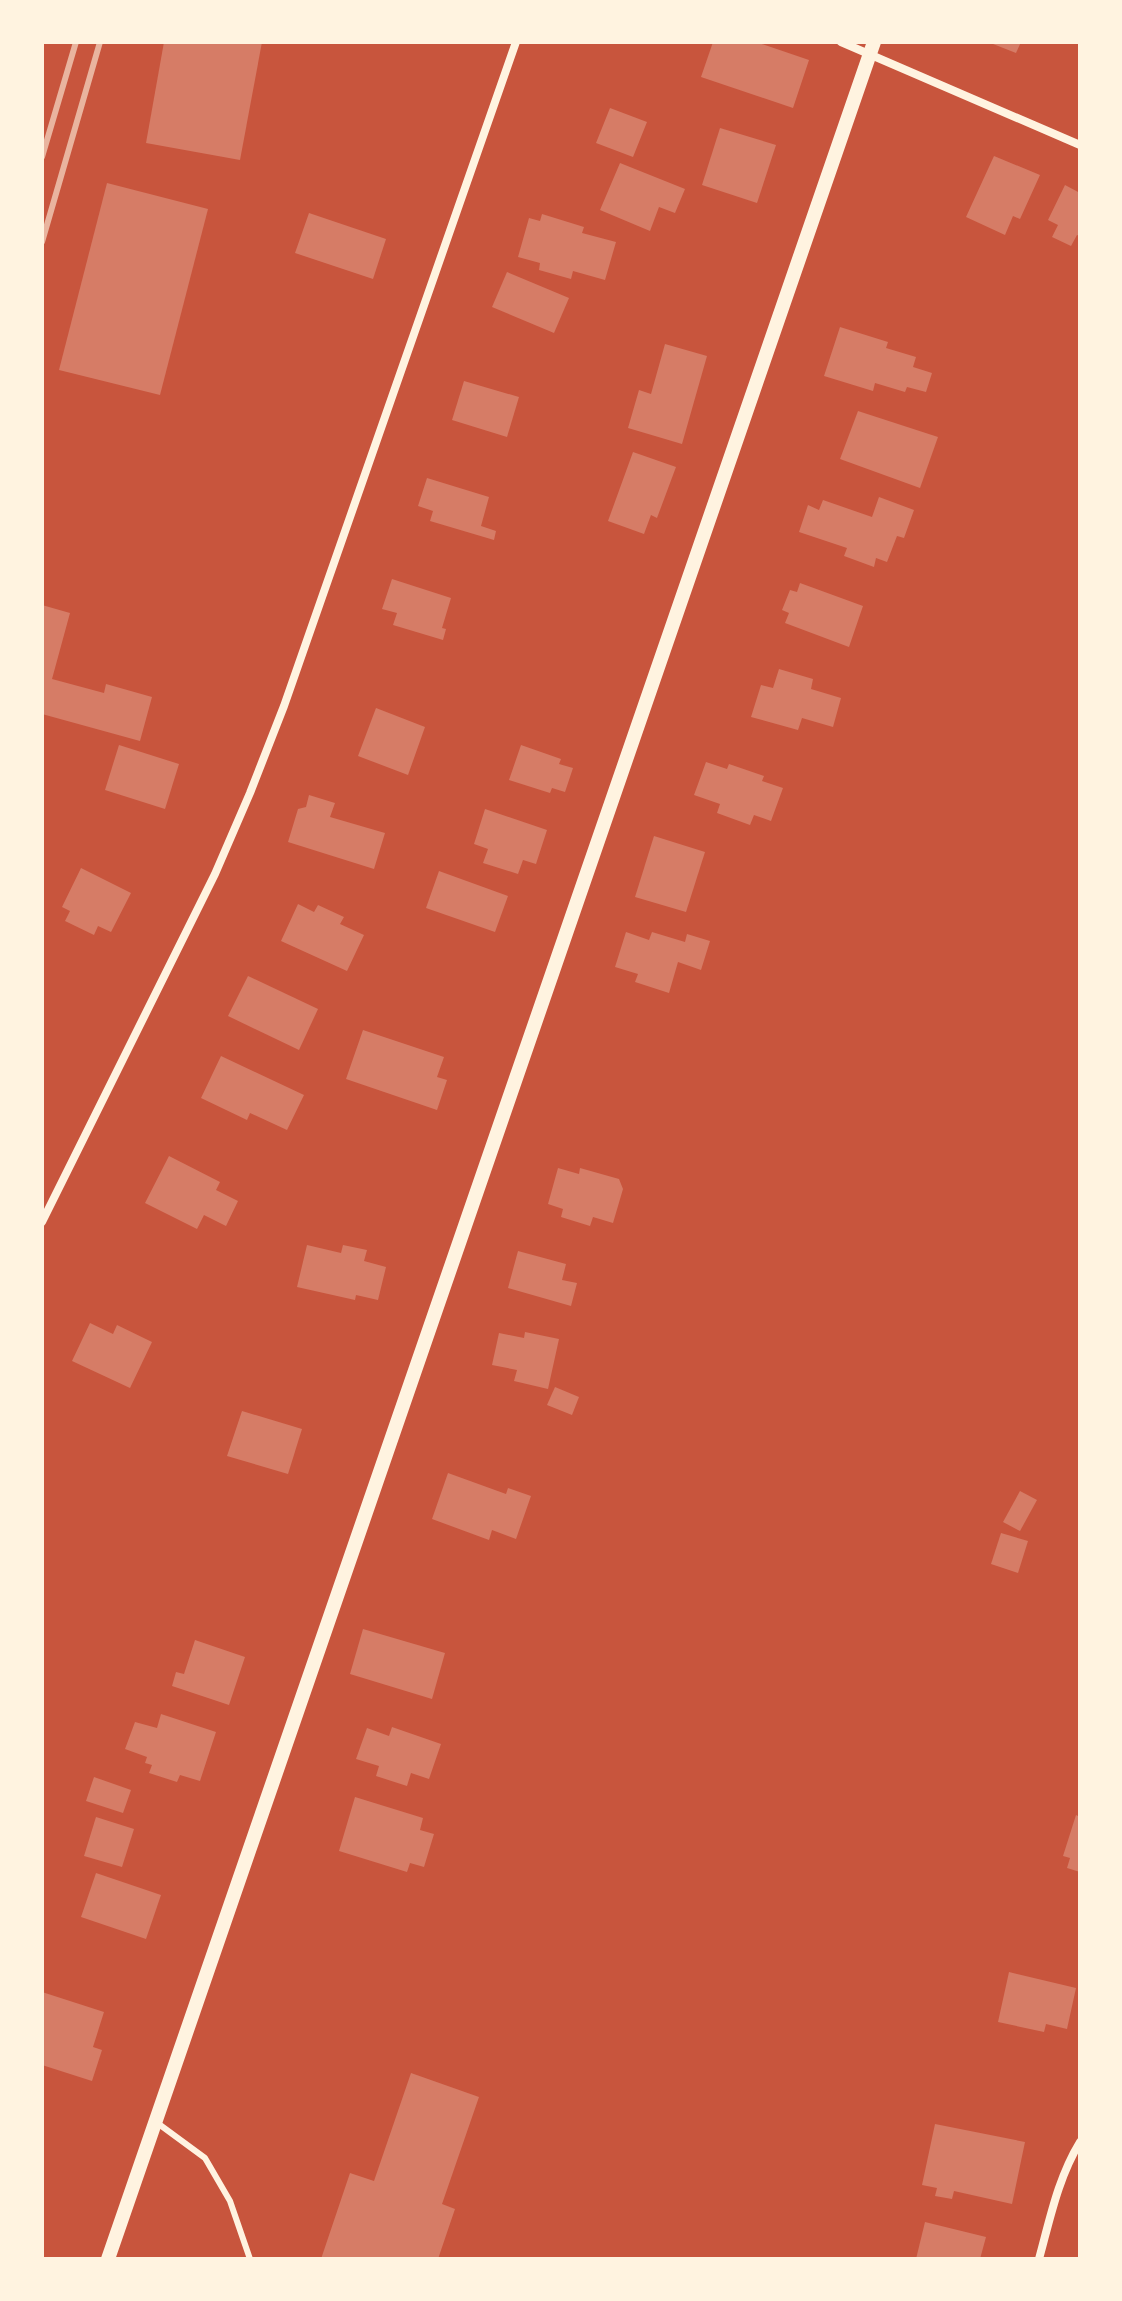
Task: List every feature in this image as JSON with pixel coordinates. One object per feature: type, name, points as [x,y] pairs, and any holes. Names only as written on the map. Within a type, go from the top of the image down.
[{"type":"street","points":[[42,1222],[215,874],[250,793],[284,706],[516,42]]},
{"type":"street","points":[[841,42],[872,48],[1080,145]]},
{"type":"street","points":[[108,2259],[872,48]]},
{"type":"street","points":[[1039,2259],[1059,2187],[1080,2142]]},
{"type":"lane","points":[[156,2122],[205,2158],[230,2201],[250,2259]]},
{"type":"building","points":[[164,42],[262,42],[240,160],[146,143]]},
{"type":"building","points":[[713,42],[756,42],[809,60],[793,108],[701,77]]},
{"type":"building","points":[[988,42],[1021,42],[1016,53]]},
{"type":"building","points":[[610,108],[647,122],[633,157],[596,143]]},
{"type":"building","points":[[720,128],[776,145],[757,203],[702,185]]},
{"type":"building","points":[[994,156],[1040,175],[1020,219],[1013,216],[1005,235],[966,217]]},
{"type":"building","points":[[620,163],[685,189],[675,213],[659,207],[650,231],[600,210]]},
{"type":"building","points":[[107,183],[208,209],[160,395],[59,370]]},
{"type":"building","points":[[1065,185],[1080,193],[1080,236],[1077,235],[1071,246],[1052,237],[1058,225],[1048,220]]},
{"type":"building","points":[[309,213],[386,239],[373,279],[295,253]]},
{"type":"building","points":[[542,214],[584,227],[582,233],[616,242],[605,280],[573,271],[571,279],[539,270],[540,263],[518,257],[529,218],[540,221]]},
{"type":"building","points":[[507,272],[569,298],[554,333],[492,307]]},
{"type":"building","points":[[840,327],[888,342],[886,348],[916,357],[913,367],[932,373],[926,392],[907,387],[905,392],[875,383],[873,391],[824,376]]},
{"type":"building","points":[[665,344],[707,356],[682,444],[628,428],[639,390],[651,394]]},
{"type":"building","points":[[464,381],[519,397],[507,437],[452,420]]},
{"type":"building","points":[[858,411],[938,437],[920,488],[840,459]]},
{"type":"building","points":[[633,452],[676,467],[657,518],[651,515],[644,534],[608,521]]},
{"type":"building","points":[[427,478],[489,497],[481,526],[496,531],[494,540],[430,521],[433,511],[418,506]]},
{"type":"building","points":[[879,497],[914,510],[904,538],[897,536],[887,562],[876,558],[874,567],[844,556],[847,548],[799,532],[808,505],[819,510],[823,500],[872,517]]},
{"type":"building","points":[[392,579],[451,598],[442,628],[446,629],[443,640],[393,625],[397,613],[382,609]]},
{"type":"building","points":[[800,583],[863,606],[849,647],[785,623],[789,613],[782,610],[790,590],[797,592]]},
{"type":"building","points":[[42,605],[70,613],[52,679],[104,693],[106,684],[152,697],[140,741],[42,714]]},
{"type":"building","points":[[779,669],[813,679],[811,689],[841,698],[833,727],[802,718],[798,730],[751,717],[761,685],[773,688]]},
{"type":"building","points":[[376,708],[425,727],[408,775],[358,756]]},
{"type":"building","points":[[119,745],[179,764],[165,809],[105,790]]},
{"type":"building","points":[[521,745],[561,759],[559,764],[573,768],[565,792],[552,788],[550,793],[509,780]]},
{"type":"building","points":[[706,762],[727,769],[729,764],[764,776],[762,781],[783,788],[771,821],[754,815],[750,825],[717,813],[720,804],[694,795]]},
{"type":"building","points":[[309,795],[335,803],[330,817],[385,833],[374,869],[288,842],[298,809],[306,807]]},
{"type":"building","points":[[485,809],[547,830],[536,864],[523,860],[518,874],[483,863],[488,849],[474,844]]},
{"type":"building","points":[[654,836],[705,852],[686,912],[635,897]]},
{"type":"building","points":[[81,868],[131,893],[111,932],[98,926],[94,935],[65,921],[70,911],[62,907]]},
{"type":"building","points":[[439,871],[508,896],[495,932],[426,908]]},
{"type":"building","points":[[298,904],[314,912],[318,905],[344,917],[340,924],[364,935],[347,971],[281,941]]},
{"type":"building","points":[[626,932],[649,940],[652,932],[685,942],[687,934],[710,941],[701,970],[678,962],[669,993],[635,982],[638,974],[615,967]]},
{"type":"building","points":[[248,976],[318,1009],[299,1050],[228,1016]]},
{"type":"building","points":[[363,1030],[444,1057],[437,1077],[447,1080],[437,1110],[346,1079]]},
{"type":"building","points":[[221,1056],[304,1095],[287,1130],[250,1113],[247,1120],[201,1098]]},
{"type":"building","points":[[169,1156],[220,1182],[216,1190],[238,1201],[226,1226],[204,1215],[197,1229],[145,1203]]},
{"type":"building","points":[[558,1168],[579,1174],[580,1168],[619,1179],[623,1189],[613,1223],[593,1217],[590,1226],[561,1217],[563,1209],[548,1204]]},
{"type":"building","points":[[307,1245],[341,1253],[343,1245],[367,1250],[364,1261],[386,1267],[378,1300],[356,1295],[355,1300],[297,1287]]},
{"type":"building","points":[[518,1251],[566,1264],[562,1280],[577,1283],[571,1306],[508,1288]]},
{"type":"building","points":[[90,1323],[113,1334],[117,1325],[152,1342],[130,1388],[72,1361]]},
{"type":"building","points":[[525,1332],[559,1339],[548,1389],[514,1381],[517,1370],[492,1365],[499,1333],[524,1338]]},
{"type":"building","points":[[555,1387],[579,1397],[572,1415],[547,1405]]},
{"type":"building","points":[[242,1411],[302,1429],[288,1474],[227,1456]]},
{"type":"building","points":[[448,1473],[506,1494],[508,1488],[531,1496],[516,1539],[492,1530],[489,1540],[432,1519]]},
{"type":"building","points":[[1020,1491],[1037,1500],[1020,1531],[1003,1522]]},
{"type":"building","points":[[1001,1533],[1028,1541],[1018,1573],[991,1564]]},
{"type":"building","points":[[363,1629],[445,1653],[432,1699],[350,1674]]},
{"type":"building","points":[[195,1640],[245,1657],[229,1705],[172,1686],[176,1672],[184,1674]]},
{"type":"building","points":[[161,1714],[216,1732],[200,1781],[180,1775],[177,1782],[149,1773],[152,1765],[145,1763],[147,1757],[125,1749],[135,1722],[157,1728]]},
{"type":"building","points":[[392,1727],[441,1744],[429,1779],[411,1773],[407,1786],[376,1776],[379,1766],[356,1759],[367,1728],[389,1736]]},
{"type":"building","points":[[94,1777],[131,1790],[123,1813],[86,1801]]},
{"type":"building","points":[[355,1797],[423,1818],[420,1830],[434,1834],[424,1867],[410,1863],[407,1872],[339,1851]]},
{"type":"building","points":[[1076,1815],[1080,1817],[1080,1872],[1067,1868],[1070,1858],[1063,1856]]},
{"type":"building","points":[[96,1817],[134,1829],[122,1867],[84,1856]]},
{"type":"building","points":[[96,1873],[161,1895],[146,1939],[81,1917]]},
{"type":"building","points":[[1009,1972],[1076,1988],[1067,2029],[1046,2024],[1044,2032],[998,2022]]},
{"type":"building","points":[[42,1992],[104,2012],[93,2047],[102,2050],[92,2081],[42,2065]]},
{"type":"building","points":[[411,2073],[479,2097],[442,2204],[455,2209],[438,2259],[321,2259],[350,2173],[374,2181]]},
{"type":"building","points":[[935,2124],[1025,2142],[1012,2204],[954,2191],[952,2199],[935,2196],[937,2188],[922,2185]]},
{"type":"building","points":[[925,2222],[986,2237],[980,2259],[916,2259]]},
{"type":"railway","points":[[42,157],[76,42]]},
{"type":"railway","points":[[42,242],[100,42]]}]
